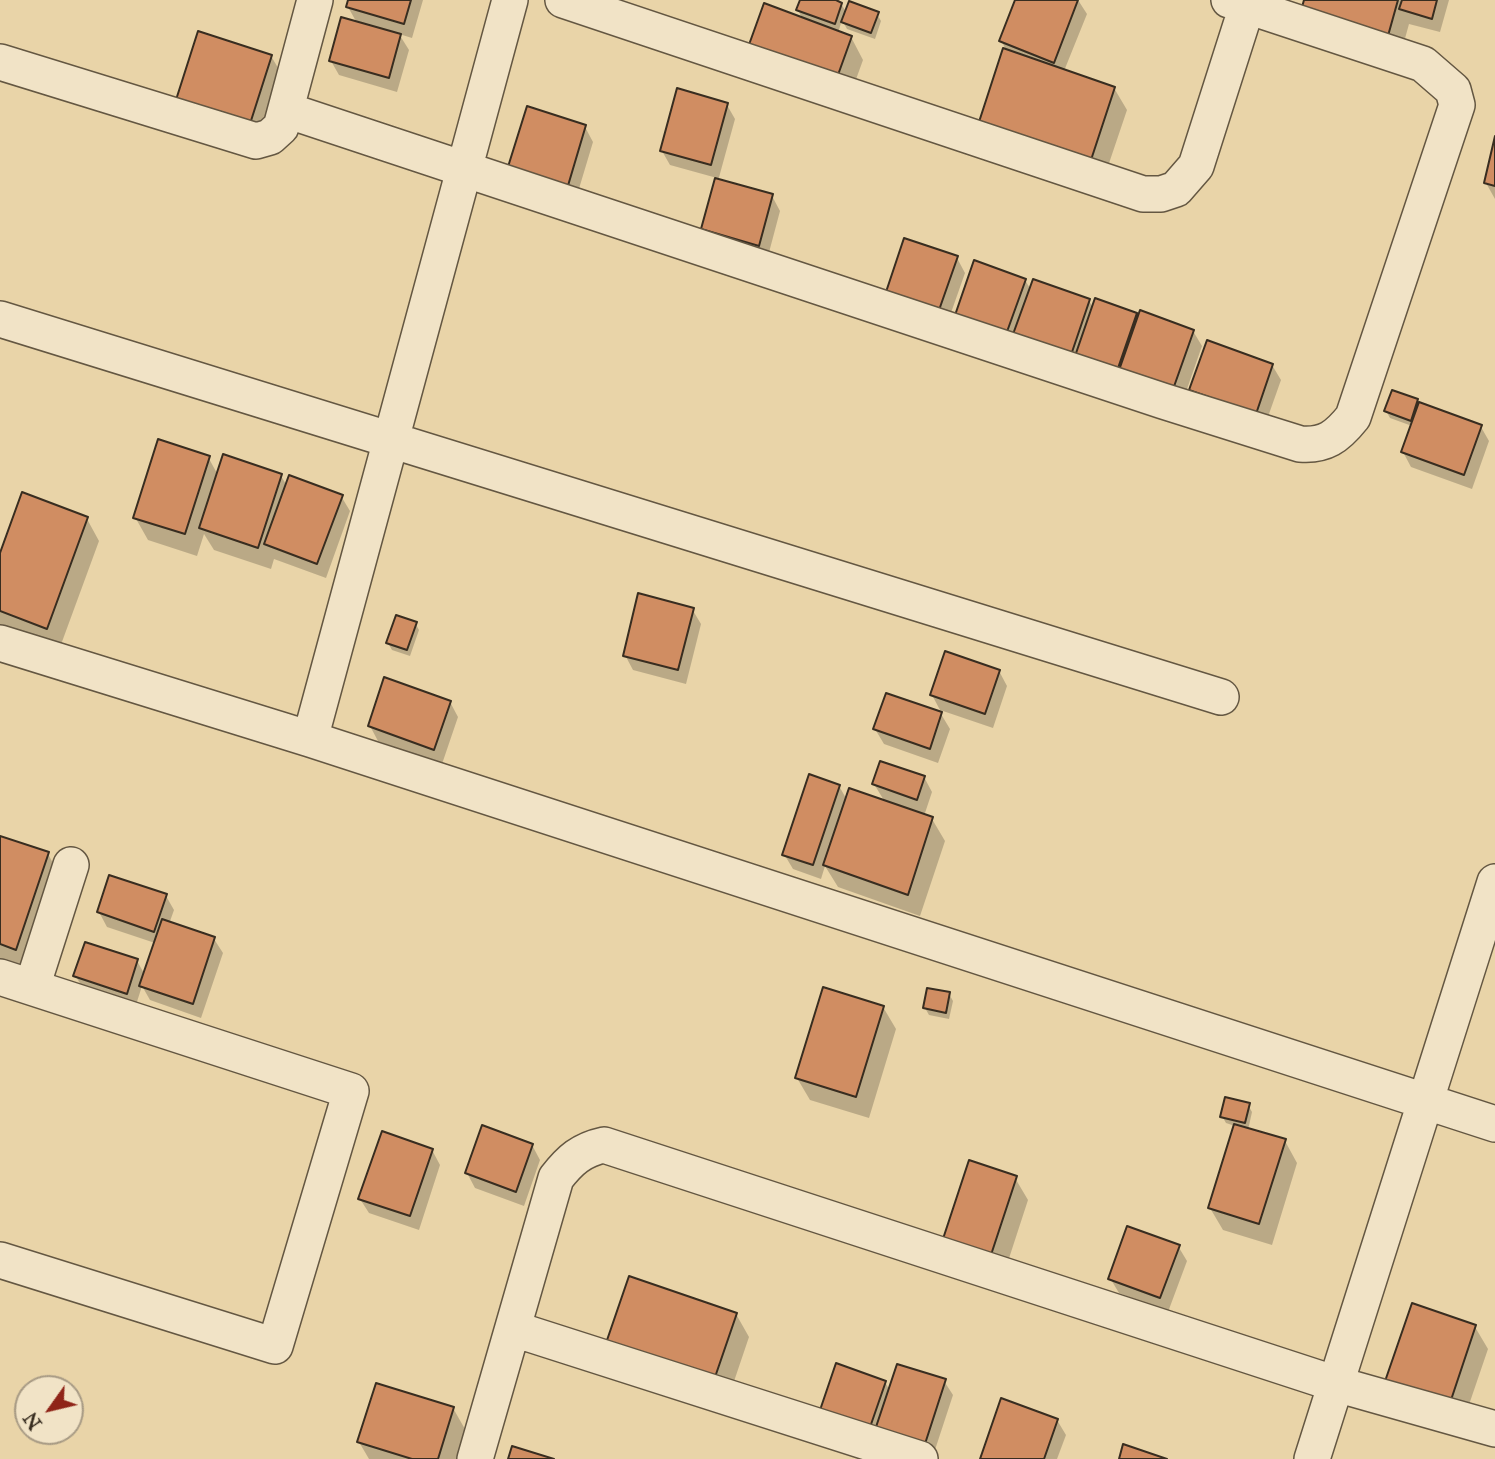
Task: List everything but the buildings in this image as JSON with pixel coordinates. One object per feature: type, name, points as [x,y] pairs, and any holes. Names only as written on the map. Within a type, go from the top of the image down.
[{"type":"street","points":[[0,62],[256,141],[270,137],[281,127],[315,0]]},
{"type":"street","points":[[310,739],[510,0]]},
{"type":"street","points":[[286,110],[1149,397],[1300,444],[1318,445],[1340,434],[1353,417],[1457,105],[1453,90],[1423,64],[1238,3],[1196,166],[1176,189],[1161,194],[1143,194],[562,0]]},
{"type":"street","points":[[0,319],[1221,697]]},
{"type":"street","points":[[0,643],[310,739],[1495,1124]]},
{"type":"street","points":[[0,1260],[275,1346],[351,1091],[16,982],[71,865]]},
{"type":"street","points":[[1312,1459],[1495,882]]},
{"type":"street","points":[[475,1459],[556,1178],[576,1156],[604,1145],[1336,1384],[1495,1429]]},
{"type":"street","points":[[514,1329],[920,1459]]}]
